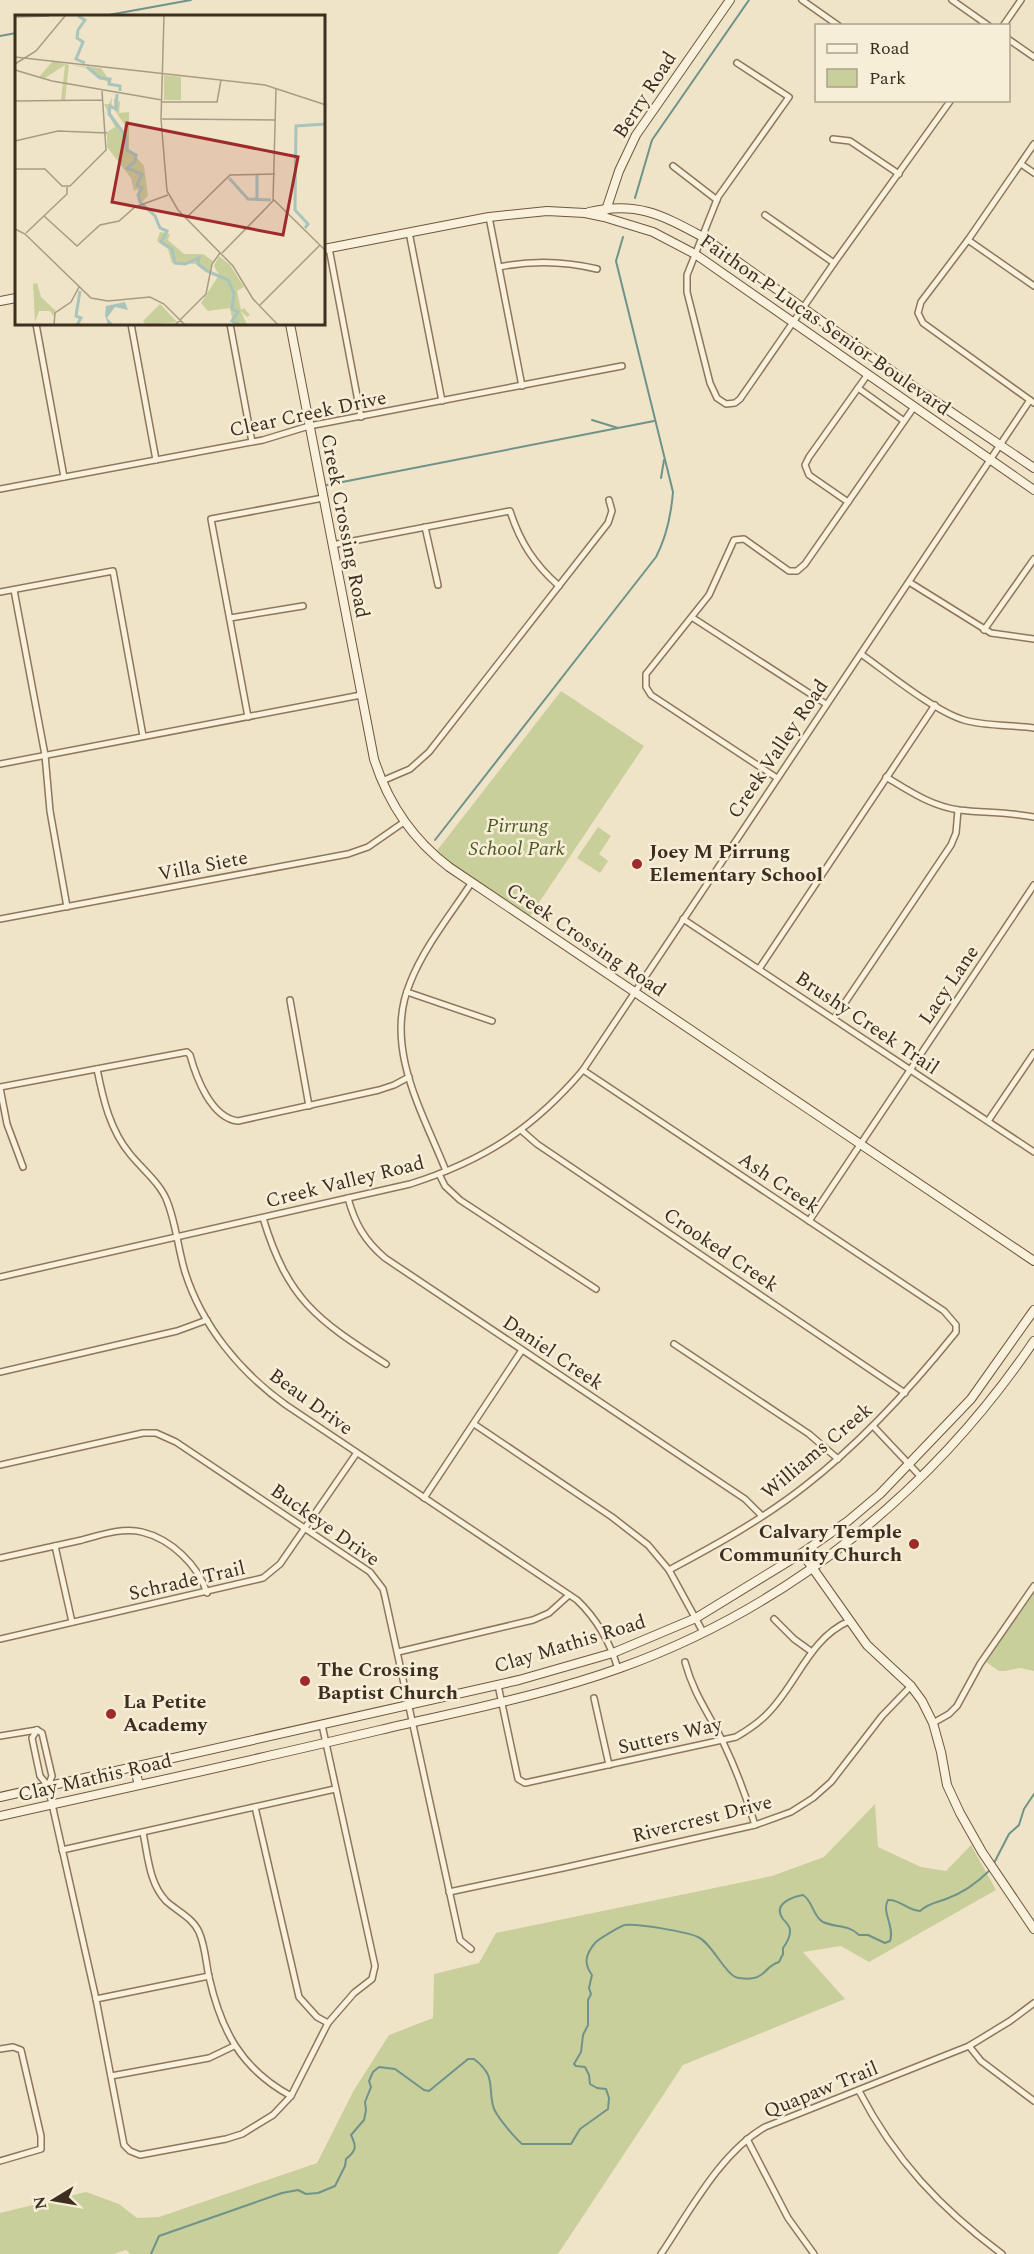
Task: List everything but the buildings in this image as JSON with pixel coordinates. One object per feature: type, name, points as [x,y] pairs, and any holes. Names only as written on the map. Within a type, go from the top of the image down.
[{"type":"street","name":"Berry Road","points":[[604,217],[619,171],[636,135],[730,0]]},
{"type":"street","points":[[802,0],[835,24]]},
{"type":"street","points":[[952,0],[986,24]]},
{"type":"street","points":[[1004,24],[1021,0]]},
{"type":"street","points":[[1010,40],[1034,57]]},
{"type":"street","points":[[737,63],[789,97],[717,200],[687,275],[687,292],[710,383],[721,402],[730,405],[740,399],[948,102]]},
{"type":"street","points":[[833,139],[850,141],[899,174]]},
{"type":"street","points":[[1032,402],[919,319],[918,310],[921,302],[968,240],[1034,144]]},
{"type":"street","points":[[1021,164],[1034,173]]},
{"type":"street","points":[[673,166],[717,200]]},
{"type":"street","name":"Faithon P Lucas Senior Boulevard","points":[[585,213],[607,208],[630,207],[671,221],[703,237],[923,393],[1034,468]]},
{"type":"street","name":"Faithon P Lucas Senior Boulevard","points":[[326,248],[489,217],[529,212],[585,213],[653,232],[695,254],[1034,490]]},
{"type":"street","points":[[765,215],[834,263]]},
{"type":"street","points":[[489,217],[522,386]]},
{"type":"street","points":[[409,232],[442,401]]},
{"type":"street","points":[[968,240],[1034,286]]},
{"type":"street","points":[[326,248],[361,417]]},
{"type":"street","points":[[499,267],[519,263],[552,262],[597,269]]},
{"type":"street","points":[[0,301],[15,297]]},
{"type":"street","points":[[36,326],[64,477]]},
{"type":"street","points":[[131,326],[156,460]]},
{"type":"street","points":[[230,326],[252,442]]},
{"type":"street","name":"Creek Crossing Road","points":[[290,326],[370,744],[382,782],[404,822],[436,857],[1034,1261]]},
{"type":"street","name":"Clear Creek Drive","points":[[0,489],[252,442],[309,426],[622,366]]},
{"type":"street","points":[[848,502],[809,475],[806,465],[868,374]]},
{"type":"street","points":[[858,388],[904,421]]},
{"type":"street","name":"Creek Valley Road","points":[[0,1278],[410,1184],[439,1174],[494,1149],[521,1130],[556,1100],[583,1070],[1000,443],[1032,402]]},
{"type":"street","points":[[777,778],[651,695],[646,687],[645,679],[648,671],[693,618],[715,586],[735,540],[744,539],[784,569],[797,571],[806,564],[914,407]]},
{"type":"street","points":[[248,717],[212,519],[323,498]]},
{"type":"street","points":[[382,782],[410,769],[429,752],[608,523],[612,511],[609,500]]},
{"type":"street","points":[[332,545],[510,510],[527,551],[539,567],[559,586]]},
{"type":"street","points":[[425,527],[438,585]]},
{"type":"street","points":[[984,630],[1034,559]]},
{"type":"street","points":[[0,592],[113,571],[143,736]]},
{"type":"street","points":[[909,582],[984,630],[995,635],[1034,639]]},
{"type":"street","points":[[14,590],[45,755],[50,811],[67,907]]},
{"type":"street","points":[[230,618],[303,606]]},
{"type":"street","points":[[693,618],[826,704]]},
{"type":"street","points":[[861,654],[935,705],[964,720],[1034,728]]},
{"type":"street","points":[[0,764],[361,695]]},
{"type":"street","points":[[759,969],[935,705]]},
{"type":"street","points":[[886,777],[918,797],[935,804],[958,810],[1034,817]]},
{"type":"street","points":[[834,1019],[951,845],[956,833],[958,810]]},
{"type":"street","name":"Villa Siete","points":[[0,919],[348,854],[368,847],[404,822]]},
{"type":"street","points":[[446,1171],[409,1077],[402,1054],[400,1034],[406,992],[417,969],[472,882]]},
{"type":"street","name":"Lacy Lane","points":[[809,1221],[1034,885]]},
{"type":"street","name":"Brushy Creek Trail","points":[[683,919],[1034,1152]]},
{"type":"street","points":[[406,992],[492,1021]]},
{"type":"street","points":[[290,1000],[309,1106]]},
{"type":"street","points":[[23,1167],[7,1124],[0,1087],[187,1052],[190,1055],[198,1083],[206,1095],[230,1120],[242,1120],[378,1090],[409,1077]]},
{"type":"street","points":[[988,1121],[1034,1053]]},
{"type":"street","name":"Beau Drive","points":[[96,1070],[114,1129],[130,1154],[167,1200],[189,1284],[207,1320],[229,1353],[285,1405],[569,1595],[595,1620],[613,1653],[618,1669]]},
{"type":"street","name":"Ash Creek","points":[[583,1070],[944,1311],[957,1325]]},
{"type":"street","name":"Crooked Creek","points":[[521,1130],[537,1144],[905,1393]]},
{"type":"street","points":[[439,1174],[445,1186],[459,1200],[596,1289]]},
{"type":"street","name":"Daniel Creek","points":[[348,1198],[357,1226],[378,1252],[745,1499],[762,1516]]},
{"type":"street","points":[[263,1218],[279,1264],[304,1303],[331,1328],[386,1364]]},
{"type":"street","name":"Clay Mathis Road","points":[[0,1797],[498,1684],[613,1653],[696,1618],[802,1553],[848,1521],[910,1465],[971,1399],[1034,1310]]},
{"type":"street","points":[[0,1372],[177,1331],[207,1320]]},
{"type":"street","name":"Williams Creek","points":[[669,1570],[726,1540],[803,1487],[838,1459],[905,1393],[956,1332],[957,1325]]},
{"type":"street","name":"Clay Mathis Road","points":[[0,1816],[501,1702],[564,1686],[659,1653],[765,1599],[813,1569],[887,1511],[950,1450],[987,1407],[1034,1341]]},
{"type":"street","points":[[674,1344],[809,1434],[838,1459]]},
{"type":"street","points":[[424,1498],[522,1350]]},
{"type":"street","points":[[474,1424],[633,1531],[669,1570],[703,1632]]},
{"type":"street","points":[[873,1426],[921,1477]]},
{"type":"street","name":"Buckeye Drive","points":[[0,1465],[142,1433],[156,1433],[176,1442],[362,1566],[375,1578],[383,1589],[398,1652],[411,1723],[460,1940],[471,1949]]},
{"type":"street","name":"Schrade Trail","points":[[0,1639],[207,1593],[256,1581],[269,1575],[306,1529],[356,1454]]},
{"type":"street","points":[[0,1558],[114,1532],[142,1532],[158,1539],[186,1557],[197,1569],[207,1593]]},
{"type":"street","points":[[55,1546],[72,1622]]},
{"type":"street","points":[[802,1553],[849,1621],[874,1652],[911,1686],[922,1701],[933,1723],[947,1785],[982,1852],[1034,1929]]},
{"type":"street","points":[[933,1723],[953,1710],[980,1664],[1034,1586]]},
{"type":"street","points":[[398,1652],[533,1620],[549,1613],[569,1595]]},
{"type":"street","points":[[774,1619],[794,1639],[812,1652]]},
{"type":"street","name":"Sutters Way","points":[[501,1702],[520,1781],[525,1783],[736,1737],[771,1710],[812,1652],[828,1634],[849,1621]]},
{"type":"street","points":[[685,1662],[699,1700],[722,1740],[743,1785],[755,1825]]},
{"type":"street","points":[[498,1684],[501,1702]]},
{"type":"street","name":"Rivercrest Drive","points":[[449,1892],[755,1825],[791,1812],[813,1798],[831,1782],[882,1716],[911,1686]]},
{"type":"street","points":[[594,1698],[609,1765]]},
{"type":"street","points":[[37,1730],[32,1738],[36,1758],[40,1776],[48,1786],[63,1850],[96,1999],[124,2145],[130,2151],[140,2155],[226,2139],[242,2134],[273,2115],[291,2096],[328,2023],[354,1993],[372,1979],[375,1966],[322,1725]]},
{"type":"street","points":[[0,1736],[37,1730],[42,1733],[52,1776],[48,1786]]},
{"type":"street","points":[[36,1758],[47,1755]]},
{"type":"street","points":[[134,1766],[139,1785]]},
{"type":"street","points":[[63,1850],[335,1789]]},
{"type":"street","points":[[255,1807],[299,1997],[317,2017],[328,2023]]},
{"type":"street","points":[[143,1833],[153,1879],[167,1901],[193,1922],[200,1932],[214,2001],[226,2032],[234,2046],[261,2076],[274,2087],[291,2096]]},
{"type":"street","points":[[96,1999],[209,1976]]},
{"type":"street","name":"Quapaw Trail","points":[[662,2254],[727,2157],[747,2139],[765,2127],[969,2046],[1034,2003]]},
{"type":"street","points":[[111,2076],[209,2058],[234,2046]]},
{"type":"street","points":[[969,2046],[981,2061],[1034,2101]]},
{"type":"street","points":[[0,2049],[13,2047],[21,2050],[41,2136],[41,2149],[0,2161]]},
{"type":"street","points":[[859,2091],[874,2119],[906,2166],[947,2210],[1002,2254]]},
{"type":"street","points":[[747,2139],[784,2210],[814,2254]]},
{"type":"green space","name":"Pirrung School Park","points":[[561,691],[644,746],[530,916],[435,853]]},
{"type":"green space","points":[[598,827],[611,836],[599,854],[608,861],[600,873],[577,858]]},
{"type":"green space","points":[[1034,1593],[1034,1671],[1020,1668],[999,1671],[986,1662]]},
{"type":"green space","points":[[875,1804],[878,1847],[921,1867],[946,1871],[971,1845],[996,1890],[869,1962],[841,1946],[803,1952],[845,1999],[683,2065],[558,2254],[130,2254],[126,2250],[114,2254],[0,2254],[0,2213],[86,2192],[119,2204],[137,2218],[159,2217],[317,2163],[354,2090],[389,2035],[433,2018],[434,1974],[479,1963],[496,1933],[772,1876],[824,1857]]},
{"type":"waterway","points":[[108,15],[191,0]]},
{"type":"waterway","points":[[635,198],[652,140],[749,0]]},
{"type":"waterway","points":[[0,36],[15,33]]},
{"type":"waterway","points":[[435,840],[656,557],[666,534],[673,492],[616,261],[623,237]]},
{"type":"waterway","points":[[592,420],[618,428]]},
{"type":"waterway","points":[[327,485],[654,421]]},
{"type":"waterway","points":[[661,478],[664,460]]},
{"type":"waterway","points":[[993,1865],[1009,1834],[1019,1825],[1024,1809],[1034,1794]]},
{"type":"waterway","points":[[151,2254],[159,2236],[282,2193],[298,2190],[306,2194],[318,2193],[335,2186],[346,2159],[354,2151],[355,2146],[351,2135],[364,2120],[365,2102],[371,2087],[369,2081],[373,2072],[379,2067],[395,2069],[424,2090],[429,2091],[468,2059],[474,2059],[486,2071],[495,2110],[522,2144],[571,2144],[580,2129],[608,2109],[609,2098],[606,2089],[590,2084],[585,2067],[574,2064],[581,2052],[583,2035],[588,2025],[588,2000],[591,1994],[589,1988],[592,1975],[587,1966],[588,1955],[597,1941],[623,1926],[650,1927],[698,1937],[709,1946],[734,1976],[755,1978],[779,1962],[783,1954],[790,1931],[780,1914],[780,1909],[785,1902],[794,1897],[803,1895],[809,1901],[817,1917],[823,1922],[851,1929],[859,1935],[868,1935],[885,1943],[890,1941],[891,1935],[886,1909],[888,1900],[920,1911],[964,1890],[990,1870]]},
{"type":"place","name":"Joey M Pirrung Elementary School","points":[[637,864]]},
{"type":"place","name":"Calvary Temple Community Church","points":[[914,1544]]},
{"type":"place","name":"The Crossing Baptist Church","points":[[305,1681]]},
{"type":"place","name":"La Petite Academy","points":[[111,1714]]}]
